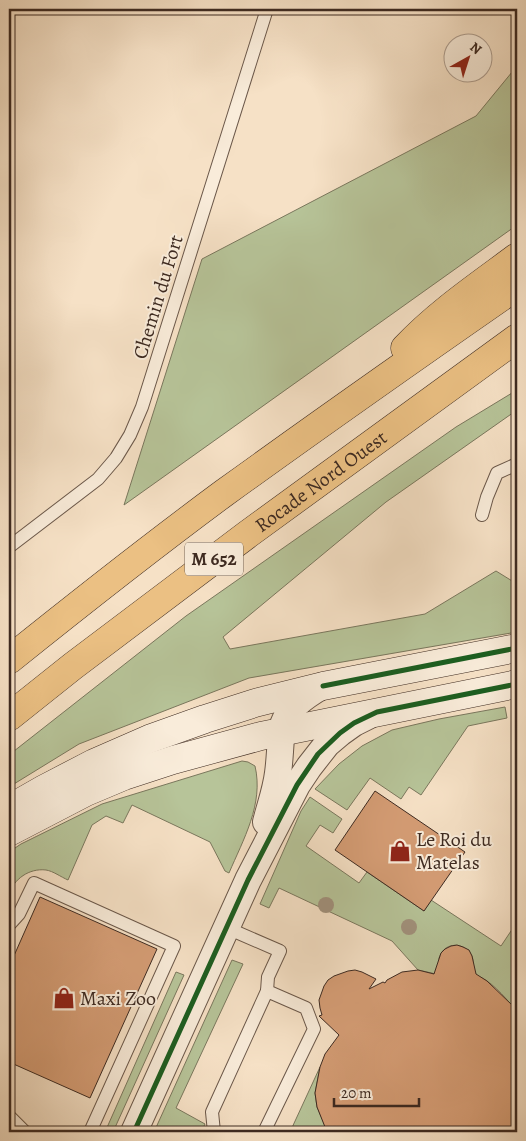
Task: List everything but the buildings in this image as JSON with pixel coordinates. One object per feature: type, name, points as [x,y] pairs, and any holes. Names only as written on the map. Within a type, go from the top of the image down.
[{"type":"highway","points":[[365,392],[417,335],[458,300],[517,257]]},
{"type":"highway","name":"M 652","points":[[9,660],[192,517],[365,392],[517,286]]},
{"type":"highway","name":"Rocade Nord Ouest","points":[[9,717],[73,666],[248,534],[516,340]]},
{"type":"main road","points":[[9,809],[94,763],[149,739],[255,703],[323,686],[517,648]]},
{"type":"main road","points":[[9,832],[86,792],[124,776],[172,760],[228,744],[282,732],[517,684]]},
{"type":"street","points":[[248,880],[275,790],[285,721],[288,714],[298,703],[323,686]]},
{"type":"street","points":[[134,1132],[248,880],[297,785],[318,754],[340,733],[354,722],[377,712]]},
{"type":"lane","name":"Chemin du Fort","points":[[9,547],[98,478],[116,458],[130,435],[142,407],[267,9]]},
{"type":"lane","points":[[482,515],[497,473],[517,464]]},
{"type":"lane","points":[[9,925],[19,914],[34,884],[174,946],[90,1132]]},
{"type":"lane","points":[[214,1132],[212,1112],[267,991],[268,977],[280,951],[227,928]]},
{"type":"lane","points":[[264,1132],[314,1029],[306,1008],[267,991]]},
{"type":"lane","points":[[9,1116],[25,1132]]},
{"type":"green space","points":[[517,66],[517,225],[124,505],[202,259],[476,116]]},
{"type":"green space","points":[[517,390],[517,410],[386,502],[223,637],[230,649],[425,614],[496,571],[517,584],[517,632],[249,678],[79,744],[9,787],[9,755],[186,616],[456,427]]},
{"type":"green space","points":[[505,707],[507,718],[468,726],[421,795],[409,787],[401,799],[370,778],[347,810],[315,789],[339,764],[362,746],[392,730]]},
{"type":"green space","points":[[242,761],[255,766],[257,794],[251,821],[229,873],[225,871],[210,842],[132,805],[123,823],[106,816],[92,825],[68,880],[49,871],[34,871],[18,879],[9,894],[9,852],[21,844],[102,804]]},
{"type":"green space","points":[[310,797],[342,819],[333,833],[320,825],[306,846],[359,883],[367,872],[424,911],[431,900],[501,946],[517,922],[517,1013],[491,984],[470,973],[473,964],[472,956],[468,950],[462,947],[456,945],[443,951],[439,958],[439,964],[445,976],[418,970],[392,941],[279,888],[269,908],[260,904],[301,811]]},
{"type":"green space","points":[[232,960],[243,964],[176,1108],[205,1124],[201,1132],[154,1132]]},
{"type":"green space","points":[[176,972],[184,975],[113,1132],[105,1132]]},
{"type":"green space","points":[[320,1067],[315,1093],[317,1107],[328,1132],[290,1132]]},
{"type":"cycle path","points":[[323,686],[517,648]]},
{"type":"cycle path","points":[[134,1132],[248,880],[297,785],[318,754],[340,733],[354,723],[377,712],[517,684]]},
{"type":"place","name":"Le Roi du Matelas","points":[[400,851]]},
{"type":"place","name":"Maxi Zoo","points":[[64,998]]}]
